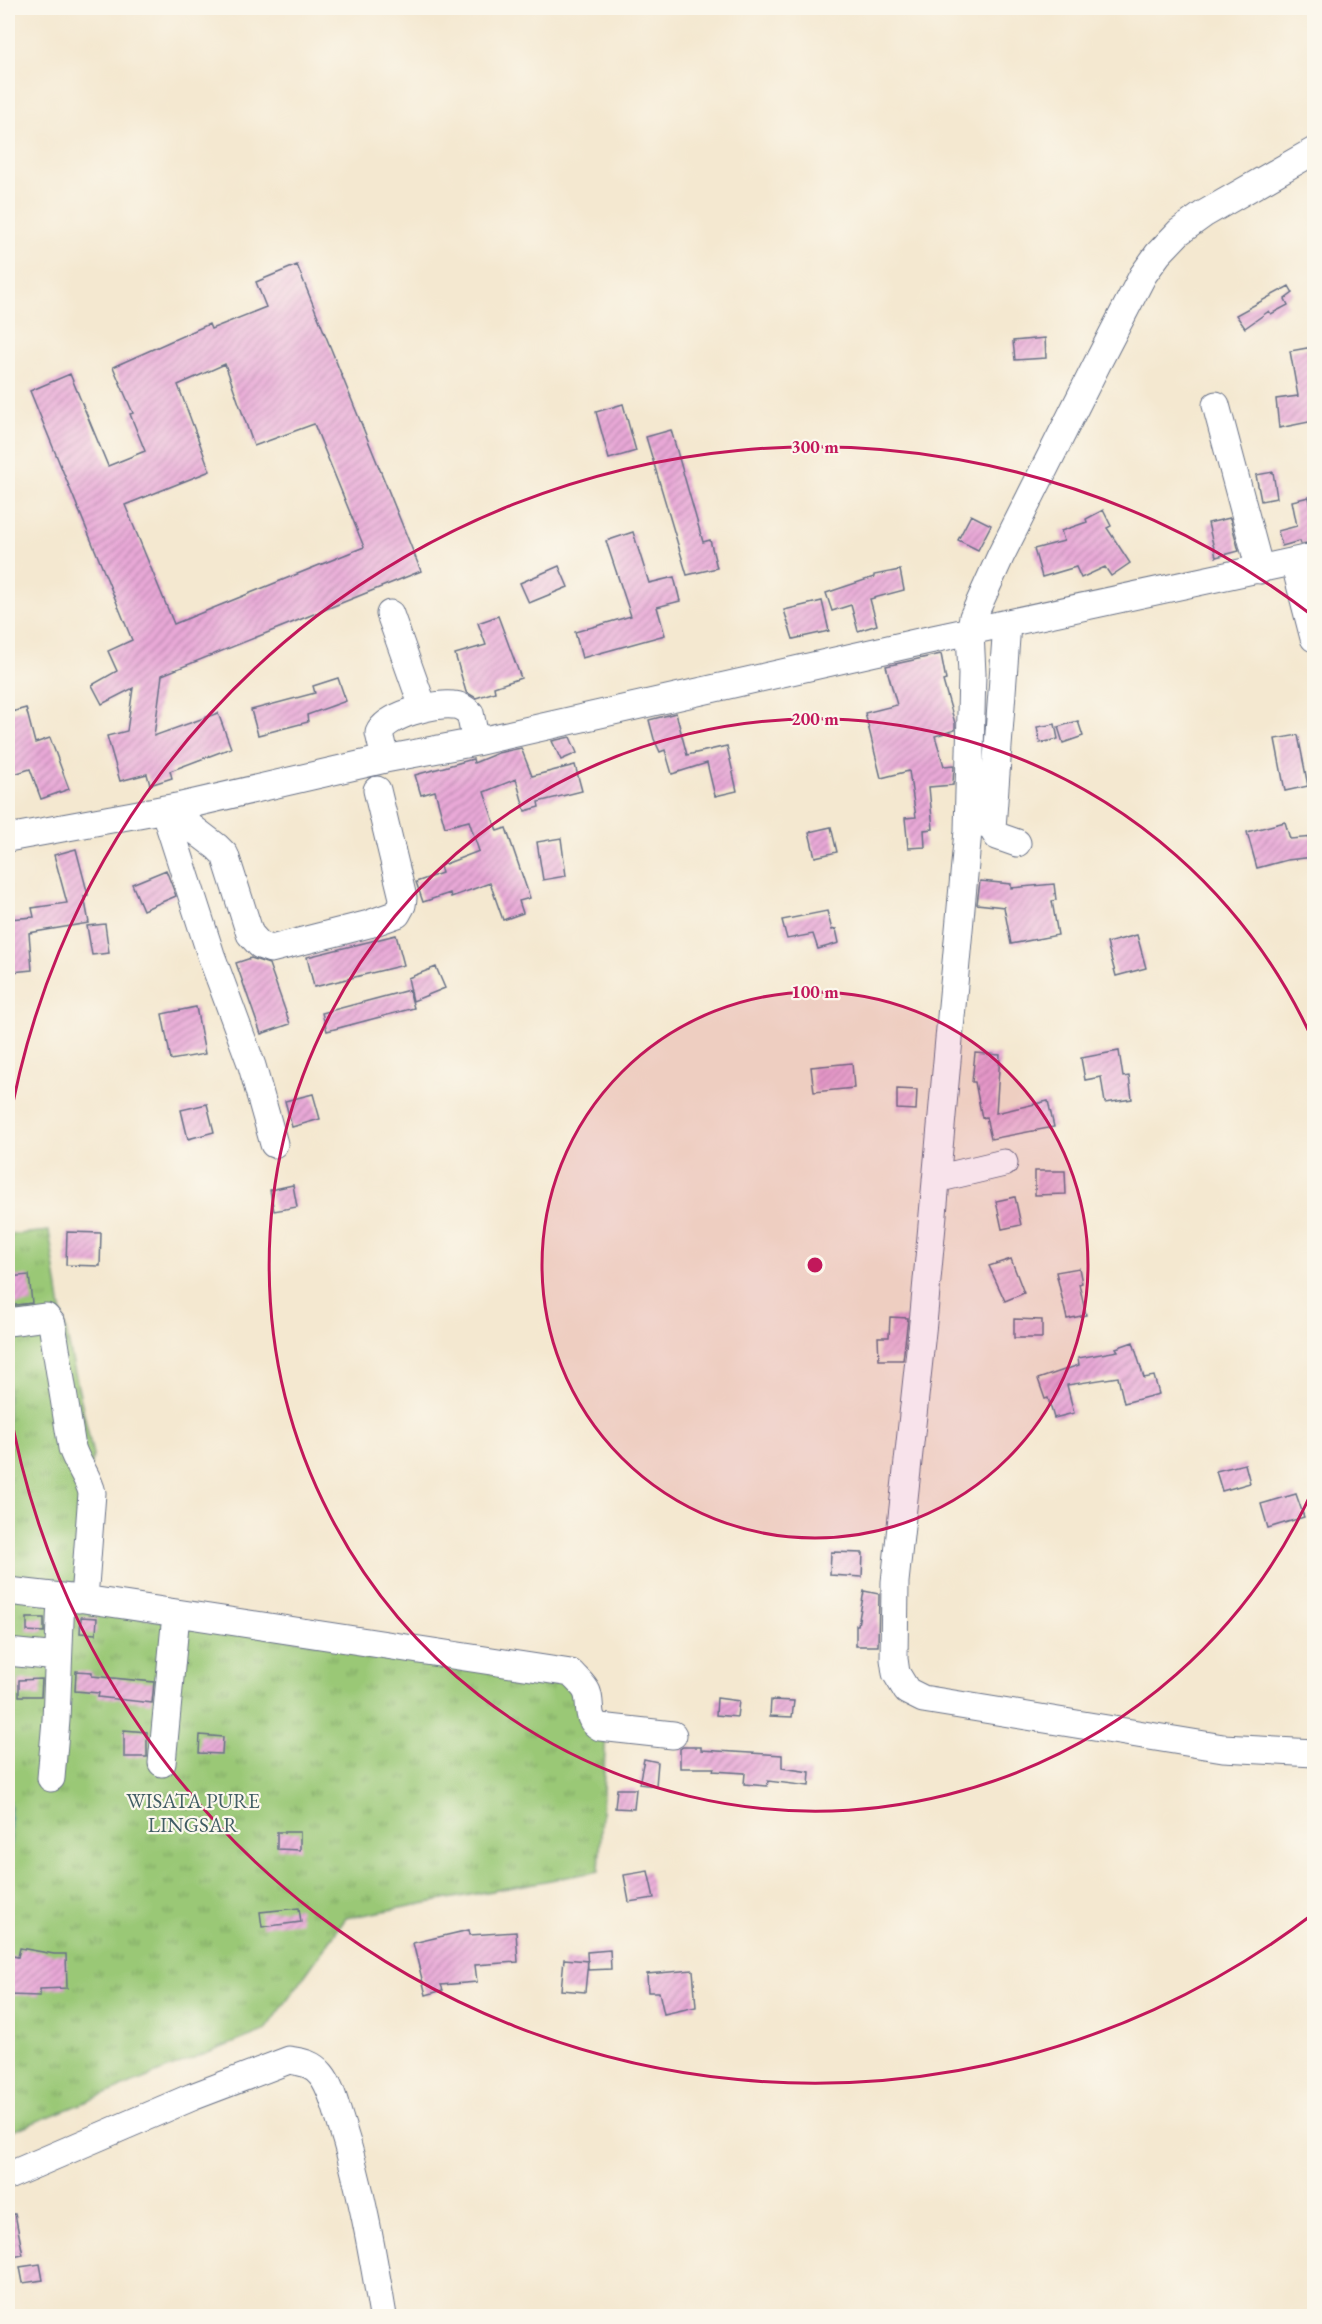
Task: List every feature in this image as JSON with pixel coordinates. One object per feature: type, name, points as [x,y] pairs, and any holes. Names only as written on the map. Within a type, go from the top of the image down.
[{"type":"street","points":[[1314,151],[1204,214],[1179,232],[1158,254],[1143,275],[1113,333],[1001,555],[973,617],[970,632],[972,674],[968,831],[924,1313],[895,1582],[894,1659],[896,1673],[907,1691],[923,1699],[1223,1748],[1314,1753]]},
{"type":"street","points":[[1215,405],[1260,570]]},
{"type":"street","points":[[8,838],[173,808],[385,759],[476,742],[1304,559],[1314,638]]},
{"type":"street","points":[[390,614],[423,707]]},
{"type":"street","points":[[1007,624],[992,828],[997,836],[1017,843]]},
{"type":"street","points":[[385,759],[379,733],[384,724],[423,707],[456,705],[464,709],[470,713],[476,742]]},
{"type":"street","points":[[173,808],[187,824],[225,855],[250,934],[260,945],[271,949],[369,924],[397,914],[403,898],[377,790]]},
{"type":"street","points":[[173,808],[211,955],[252,1066],[274,1144]]},
{"type":"street","points":[[936,1179],[1004,1163]]},
{"type":"street","points":[[8,1322],[46,1317],[52,1324],[72,1448],[92,1493],[58,1657],[51,1778]]},
{"type":"street","points":[[8,1591],[72,1598],[571,1673],[585,1688],[594,1724],[672,1735]]},
{"type":"street","points":[[162,1763],[176,1614]]},
{"type":"street","points":[[8,1652],[58,1657]]},
{"type":"street","points":[[8,2176],[192,2097],[289,2060],[304,2062],[323,2076],[333,2097],[354,2164],[368,2224],[383,2316]]},
{"type":"green space","name":"WISATA PURE LINGSAR","points":[[49,1231],[61,1309],[93,1455],[72,1608],[559,1677],[606,1732],[599,1871],[346,1918],[266,2030],[8,2133],[8,1235]]},
{"type":"water","points":[[8,1801],[10,1801],[11,1881],[8,1881]]},
{"type":"building","points":[[297,265],[421,571],[162,675],[154,736],[218,713],[231,748],[170,771],[172,778],[150,785],[147,774],[120,781],[107,736],[127,731],[133,688],[102,704],[92,685],[117,671],[108,651],[132,640],[30,391],[70,374],[108,466],[145,451],[130,414],[133,413],[113,367],[209,324],[211,329],[266,307],[256,282]],"holes":[[[225,364],[254,446],[314,424],[364,547],[174,624],[125,505],[210,471],[178,385]]]},
{"type":"building","points":[[1289,286],[1293,293],[1285,299],[1288,305],[1271,314],[1269,311],[1245,328],[1236,315]]},
{"type":"building","points":[[1045,338],[1046,358],[1015,360],[1013,341]]},
{"type":"building","points":[[1313,347],[1314,421],[1279,428],[1276,399],[1298,396],[1290,351]]},
{"type":"building","points":[[623,404],[636,451],[609,459],[596,412]]},
{"type":"building","points":[[671,430],[703,542],[710,540],[717,568],[687,575],[646,437]]},
{"type":"building","points":[[1273,472],[1277,498],[1261,501],[1256,475]]},
{"type":"building","points":[[1309,497],[1314,524],[1314,542],[1301,544],[1300,541],[1282,546],[1278,531],[1297,526],[1292,501]]},
{"type":"building","points":[[1103,510],[1111,526],[1107,528],[1130,563],[1111,576],[1105,567],[1081,578],[1076,567],[1042,577],[1034,549],[1064,541],[1061,531],[1087,522],[1086,519]]},
{"type":"building","points":[[971,515],[991,525],[978,550],[958,540]]},
{"type":"building","points":[[1230,518],[1239,551],[1216,557],[1208,523]]},
{"type":"building","points":[[633,532],[649,583],[674,577],[680,601],[657,607],[665,635],[582,658],[575,632],[631,616],[606,541]]},
{"type":"building","points":[[559,566],[568,587],[529,603],[520,583]]},
{"type":"building","points":[[900,570],[904,590],[870,599],[877,625],[858,631],[851,605],[832,611],[826,593],[874,577],[874,575]]},
{"type":"building","points":[[822,601],[829,631],[793,639],[784,610]]},
{"type":"building","points":[[498,616],[521,678],[494,687],[495,692],[476,698],[466,692],[455,654],[486,645],[478,623]]},
{"type":"building","points":[[941,654],[946,680],[943,681],[955,730],[935,736],[944,766],[954,765],[953,785],[929,787],[933,829],[924,830],[925,847],[908,848],[905,818],[916,817],[909,771],[881,778],[865,713],[897,705],[886,666]]},
{"type":"building","points":[[338,678],[346,701],[307,715],[308,722],[258,735],[251,710],[315,693],[313,686]]},
{"type":"building","points":[[26,708],[35,743],[50,738],[69,789],[41,799],[30,769],[8,776],[8,713]]},
{"type":"building","points":[[676,713],[687,755],[727,746],[737,791],[715,796],[707,763],[672,774],[665,750],[660,752],[649,720]]},
{"type":"building","points":[[1078,721],[1083,736],[1063,743],[1058,727]]},
{"type":"building","points":[[1055,724],[1058,739],[1040,743],[1037,727]]},
{"type":"building","points":[[1298,735],[1308,786],[1285,791],[1275,739]]},
{"type":"building","points":[[570,737],[577,753],[561,760],[552,741]]},
{"type":"building","points":[[521,748],[532,776],[575,765],[582,791],[538,802],[539,807],[525,811],[516,779],[484,792],[497,831],[506,828],[530,898],[519,901],[523,913],[503,920],[490,883],[451,897],[450,893],[423,902],[416,882],[442,873],[440,866],[479,851],[469,821],[445,827],[435,791],[421,795],[415,775],[473,759],[474,763],[498,753]]},
{"type":"building","points":[[1285,822],[1290,839],[1314,837],[1314,857],[1287,860],[1257,868],[1247,832]]},
{"type":"building","points":[[831,827],[837,852],[815,857],[809,832]]},
{"type":"building","points":[[561,838],[566,876],[543,880],[537,842]]},
{"type":"building","points":[[76,849],[88,895],[84,896],[89,923],[29,933],[32,970],[12,972],[8,919],[34,917],[32,908],[67,903],[54,855]]},
{"type":"building","points":[[166,870],[176,896],[143,910],[132,884]]},
{"type":"building","points":[[980,881],[1011,884],[1011,888],[1054,884],[1056,900],[1052,901],[1058,935],[1011,944],[1004,907],[977,904]]},
{"type":"building","points":[[827,911],[832,930],[836,929],[839,943],[818,949],[813,934],[787,939],[782,920]]},
{"type":"building","points":[[105,924],[109,953],[92,955],[87,926]]},
{"type":"building","points":[[396,935],[404,965],[314,987],[307,957]]},
{"type":"building","points":[[1137,935],[1146,968],[1116,976],[1107,943]]},
{"type":"building","points":[[251,958],[269,964],[290,1024],[261,1034],[236,963]]},
{"type":"building","points":[[436,967],[445,988],[413,1001],[408,978]]},
{"type":"building","points":[[409,990],[414,1008],[327,1031],[322,1013]]},
{"type":"building","points":[[196,1007],[205,1054],[171,1060],[162,1014]]},
{"type":"building","points":[[1119,1051],[1123,1077],[1129,1076],[1132,1099],[1105,1103],[1101,1077],[1085,1080],[1081,1058]]},
{"type":"building","points":[[975,1053],[1000,1055],[996,1113],[1048,1101],[1054,1127],[991,1139],[986,1117],[982,1118],[975,1082],[972,1082]]},
{"type":"building","points":[[852,1063],[854,1088],[814,1092],[811,1067]]},
{"type":"building","points":[[897,1089],[917,1090],[916,1110],[897,1109]]},
{"type":"building","points":[[313,1094],[320,1119],[292,1127],[285,1101]]},
{"type":"building","points":[[207,1104],[214,1132],[188,1139],[181,1110]]},
{"type":"building","points":[[1035,1171],[1065,1171],[1066,1194],[1035,1195]]},
{"type":"building","points":[[293,1185],[297,1207],[274,1211],[270,1190]]},
{"type":"building","points":[[1015,1197],[1021,1225],[1002,1229],[996,1201]]},
{"type":"building","points":[[67,1232],[101,1233],[100,1266],[66,1265]]},
{"type":"building","points":[[1011,1259],[1024,1293],[1005,1301],[989,1266]]},
{"type":"building","points":[[1079,1268],[1082,1283],[1079,1284],[1086,1315],[1067,1319],[1056,1272]]},
{"type":"building","points":[[29,1275],[32,1303],[8,1306],[8,1277]]},
{"type":"building","points":[[890,1317],[908,1318],[903,1360],[879,1360],[878,1337],[889,1337]]},
{"type":"building","points":[[1014,1319],[1042,1320],[1042,1338],[1014,1338]]},
{"type":"building","points":[[1133,1342],[1144,1378],[1154,1376],[1159,1394],[1124,1403],[1118,1377],[1067,1385],[1074,1413],[1054,1418],[1048,1398],[1045,1399],[1038,1379],[1079,1365],[1078,1358],[1118,1351],[1116,1348]]},
{"type":"building","points":[[1245,1464],[1250,1483],[1222,1491],[1216,1471]]},
{"type":"building","points":[[1296,1494],[1304,1517],[1268,1528],[1261,1504]]},
{"type":"building","points":[[831,1552],[863,1553],[862,1577],[830,1575]]},
{"type":"building","points":[[864,1591],[879,1594],[878,1646],[856,1646],[856,1625],[858,1625]]},
{"type":"building","points":[[81,1617],[97,1618],[96,1634],[80,1633]]},
{"type":"building","points":[[27,1618],[44,1618],[44,1632],[27,1631]]},
{"type":"building","points":[[76,1671],[92,1672],[92,1676],[154,1682],[152,1703],[98,1697],[99,1693],[75,1691]]},
{"type":"building","points":[[42,1679],[41,1696],[19,1696],[19,1680]]},
{"type":"building","points":[[717,1698],[739,1701],[737,1717],[716,1715]]},
{"type":"building","points":[[771,1700],[794,1701],[792,1717],[770,1716]]},
{"type":"building","points":[[124,1730],[147,1732],[147,1757],[124,1757]]},
{"type":"building","points":[[200,1735],[223,1737],[222,1754],[199,1753]]},
{"type":"building","points":[[683,1747],[782,1755],[782,1768],[810,1772],[809,1786],[768,1781],[767,1786],[744,1784],[745,1773],[713,1771],[714,1768],[680,1768],[680,1749]]},
{"type":"building","points":[[644,1759],[658,1762],[656,1786],[639,1784]]},
{"type":"building","points":[[617,1789],[636,1789],[634,1809],[615,1808]]},
{"type":"building","points":[[277,1832],[300,1832],[300,1850],[277,1849]]},
{"type":"building","points":[[648,1871],[654,1898],[629,1902],[624,1875]]},
{"type":"building","points":[[299,1908],[301,1922],[262,1927],[260,1912]]},
{"type":"building","points":[[469,1930],[470,1935],[516,1932],[518,1962],[475,1965],[477,1982],[441,1985],[443,1990],[426,1995],[413,1943]]},
{"type":"building","points":[[20,1948],[66,1954],[67,1988],[40,1989],[40,1996],[8,1995],[8,1955],[18,1957]]},
{"type":"building","points":[[610,1950],[611,1969],[588,1970],[587,1952]]},
{"type":"building","points":[[564,1959],[588,1961],[585,1992],[561,1990]]},
{"type":"building","points":[[693,1970],[696,2007],[664,2014],[659,1992],[648,1992],[647,1974]]},
{"type":"building","points":[[8,2214],[15,2214],[23,2255],[8,2258]]},
{"type":"building","points":[[40,2264],[43,2280],[23,2283],[20,2267]]}]
